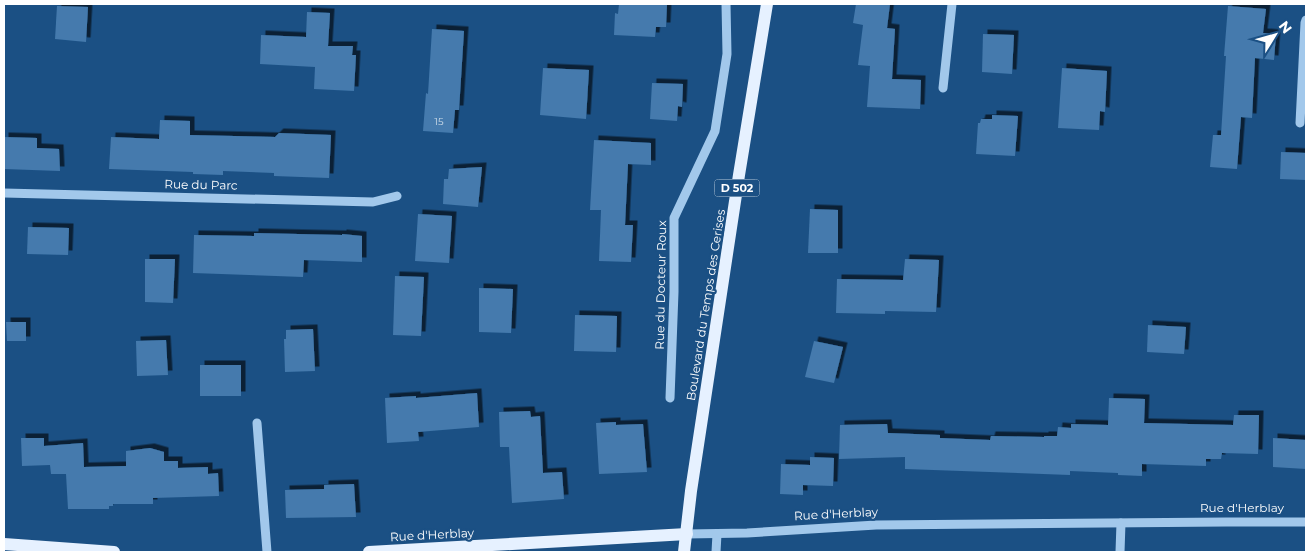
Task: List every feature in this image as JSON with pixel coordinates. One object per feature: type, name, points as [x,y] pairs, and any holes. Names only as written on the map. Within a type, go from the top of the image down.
[{"type":"main road","name":"Boulevard du Temps des Cerises","points":[[684,552],[691,491],[739,174],[767,4]]},
{"type":"main road","name":"Rue d'Herblay","points":[[369,552],[687,534]]},
{"type":"main road","points":[[4,544],[114,552]]},
{"type":"street","name":"Rue du Docteur Roux","points":[[670,398],[674,292],[674,218],[715,131],[727,54],[726,4]]},
{"type":"street","points":[[943,88],[952,4]]},
{"type":"street","points":[[1300,123],[1306,20]]},
{"type":"street","name":"Rue du Parc","points":[[4,193],[373,202],[397,196]]},
{"type":"street","points":[[257,424],[267,552]]},
{"type":"street","name":"Rue d'Herblay","points":[[687,534],[876,525],[1306,522]]},
{"type":"street","points":[[1120,552],[1121,523]]},
{"type":"street","points":[[716,552],[717,534]]},
{"type":"building","points":[[619,4],[667,4],[666,27],[656,27],[655,37],[614,35],[615,13],[618,14]]},
{"type":"building","points":[[856,4],[890,4],[887,28],[895,29],[892,79],[921,80],[920,109],[867,107],[870,66],[858,65],[863,25],[853,23]]},
{"type":"building","points":[[57,6],[88,7],[86,42],[55,39]]},
{"type":"building","points":[[1228,6],[1266,9],[1263,33],[1276,34],[1274,60],[1255,58],[1252,118],[1241,117],[1237,169],[1210,167],[1213,135],[1221,135]]},
{"type":"building","points":[[307,12],[330,13],[328,46],[353,46],[352,55],[356,55],[354,91],[314,89],[315,67],[260,64],[261,35],[306,37]]},
{"type":"building","points":[[432,29],[464,31],[459,110],[455,110],[453,133],[423,131],[426,93],[428,94]]},
{"type":"building","points":[[983,34],[1014,35],[1012,74],[982,72]]},
{"type":"building","points":[[543,68],[589,70],[586,119],[540,115]]},
{"type":"building","points":[[1062,68],[1107,71],[1105,112],[1100,111],[1099,130],[1058,128]]},
{"type":"building","points":[[652,83],[683,84],[682,107],[678,106],[677,121],[650,119]]},
{"type":"building","points":[[992,115],[1018,116],[1015,156],[976,154],[978,123],[980,123],[981,119],[992,119]]},
{"type":"building","points":[[160,120],[190,121],[190,135],[275,137],[279,133],[331,135],[329,178],[274,176],[274,173],[223,171],[223,175],[109,169],[111,137],[159,139]]},
{"type":"building","points":[[4,137],[37,138],[37,148],[59,149],[60,171],[4,169]]},
{"type":"building","points":[[594,140],[651,143],[651,165],[628,164],[625,225],[633,225],[631,262],[599,261],[601,210],[590,210]]},
{"type":"building","points":[[1281,152],[1306,153],[1306,180],[1280,179]]},
{"type":"building","points":[[482,167],[478,207],[443,204],[444,179],[448,179],[449,169]]},
{"type":"building","points":[[810,209],[838,210],[838,253],[808,253]]},
{"type":"building","points":[[418,214],[452,216],[449,263],[415,261]]},
{"type":"building","points":[[28,227],[69,228],[68,255],[27,254]]},
{"type":"building","points":[[254,233],[362,236],[362,262],[304,260],[303,277],[193,273],[194,235],[254,236]]},
{"type":"building","points":[[145,259],[175,259],[173,303],[145,302]]},
{"type":"building","points":[[905,259],[939,260],[936,312],[885,311],[885,314],[836,313],[837,279],[903,280]]},
{"type":"building","points":[[395,276],[424,277],[421,336],[393,335]]},
{"type":"building","points":[[479,288],[513,289],[511,333],[479,332]]},
{"type":"building","points":[[575,315],[617,316],[616,352],[574,351]]},
{"type":"building","points":[[6,322],[26,322],[26,341],[7,341]]},
{"type":"building","points":[[1148,325],[1186,327],[1184,354],[1147,352]]},
{"type":"building","points":[[313,329],[315,371],[285,372],[284,339],[286,339],[286,330]]},
{"type":"building","points":[[166,340],[168,375],[137,376],[136,341]]},
{"type":"building","points":[[814,341],[843,347],[834,383],[805,377]]},
{"type":"building","points":[[200,365],[241,365],[241,396],[200,396]]},
{"type":"building","points":[[477,393],[479,427],[418,432],[419,441],[387,443],[385,398],[416,396],[416,398]]},
{"type":"building","points":[[1109,398],[1145,399],[1144,423],[1233,425],[1234,415],[1259,415],[1258,454],[1222,453],[1221,459],[1206,459],[1206,466],[1142,464],[1142,476],[1070,471],[1070,475],[905,469],[905,457],[839,459],[840,425],[887,424],[888,433],[940,435],[940,438],[990,440],[991,436],[1057,436],[1058,427],[1071,428],[1071,424],[1108,425]]},
{"type":"building","points":[[530,411],[531,417],[540,416],[543,473],[562,472],[564,499],[512,503],[509,447],[500,447],[499,412]]},
{"type":"building","points":[[616,422],[616,425],[643,424],[647,472],[599,474],[596,423]]},
{"type":"building","points":[[21,438],[44,438],[44,446],[83,443],[84,467],[126,466],[126,451],[150,448],[164,452],[164,461],[178,461],[178,468],[208,467],[208,474],[218,473],[219,496],[153,498],[153,504],[113,504],[113,506],[109,506],[109,509],[68,509],[66,474],[51,474],[50,465],[22,466]]},
{"type":"building","points":[[1273,438],[1306,440],[1306,469],[1273,467]]},
{"type":"building","points":[[810,457],[834,458],[833,486],[803,485],[803,495],[780,494],[781,464],[810,465]]},
{"type":"building","points":[[354,484],[356,517],[286,518],[285,490],[324,489],[324,485]]}]
